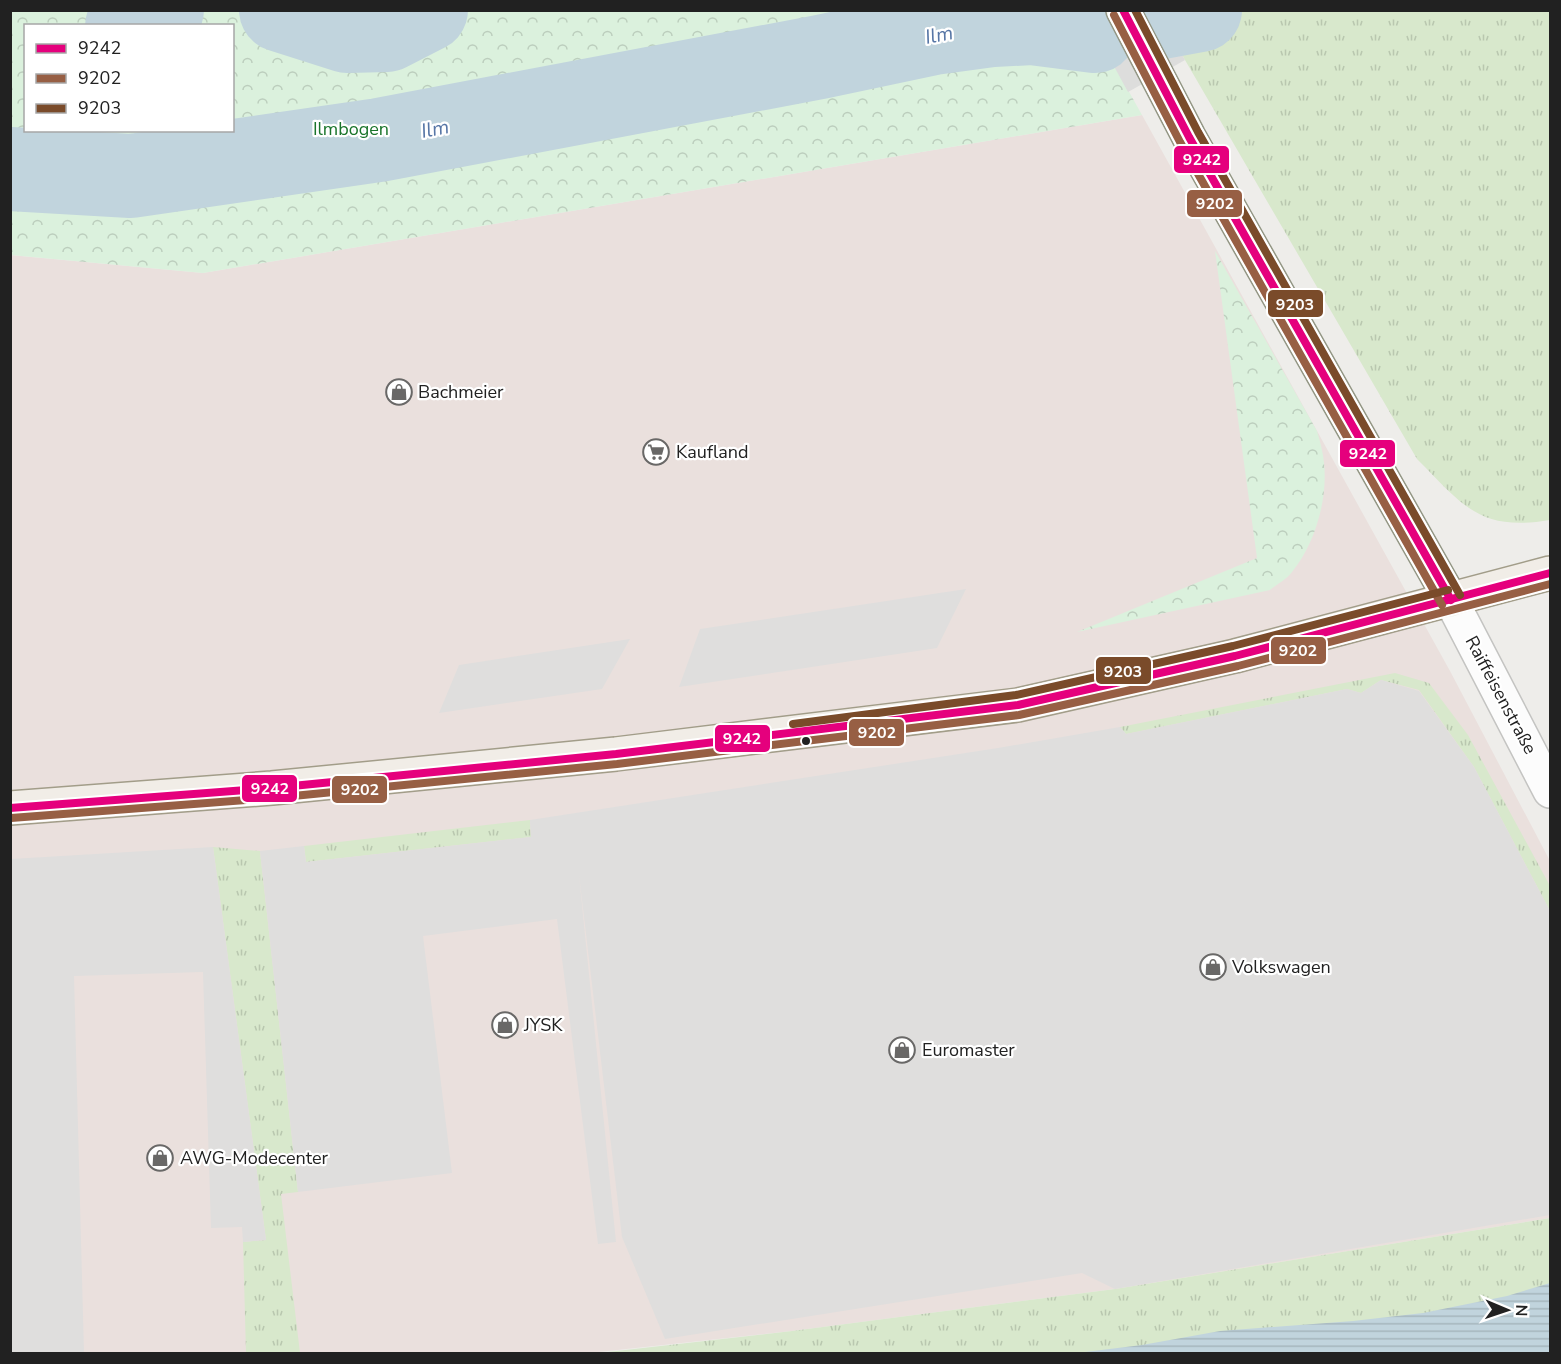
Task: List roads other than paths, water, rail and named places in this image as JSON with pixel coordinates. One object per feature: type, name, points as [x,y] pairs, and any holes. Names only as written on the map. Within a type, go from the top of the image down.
[{"type":"main road","points":[[10,808],[272,788],[604,755],[1018,705],[1234,656],[1551,573]]},
{"type":"street","points":[[1123,10],[1189,137],[1450,600]]},
{"type":"street","name":"Raiffeisenstraße","points":[[1450,600],[1551,791]]},
{"type":"water","points":[[1550,1283],[1550,1353],[1077,1353],[1142,1345],[1220,1331],[1423,1313],[1507,1296]]},
{"type":"waterway","name":"Ilm","points":[[131,24],[162,10]]},
{"type":"waterway","name":"Ilm","points":[[281,10],[347,31],[387,30],[426,10]]},
{"type":"waterway","name":"Ilm","points":[[1162,17],[1200,10]]},
{"type":"waterway","name":"Ilm","points":[[10,169],[131,176],[379,140],[820,57],[934,33],[993,25],[1032,23],[1095,31]]},
{"type":"place","name":"Bachmeier","points":[[399,392]]},
{"type":"place","name":"Kaufland","points":[[656,452]]},
{"type":"place","name":"Volkswagen","points":[[1213,967]]},
{"type":"place","name":"JYSK","points":[[505,1025]]},
{"type":"place","name":"Euromaster","points":[[902,1050]]},
{"type":"place","name":"AWG-Modecenter","points":[[160,1158]]},
{"type":"park label","name":"Ilmbogen","points":[[351,129]]}]
